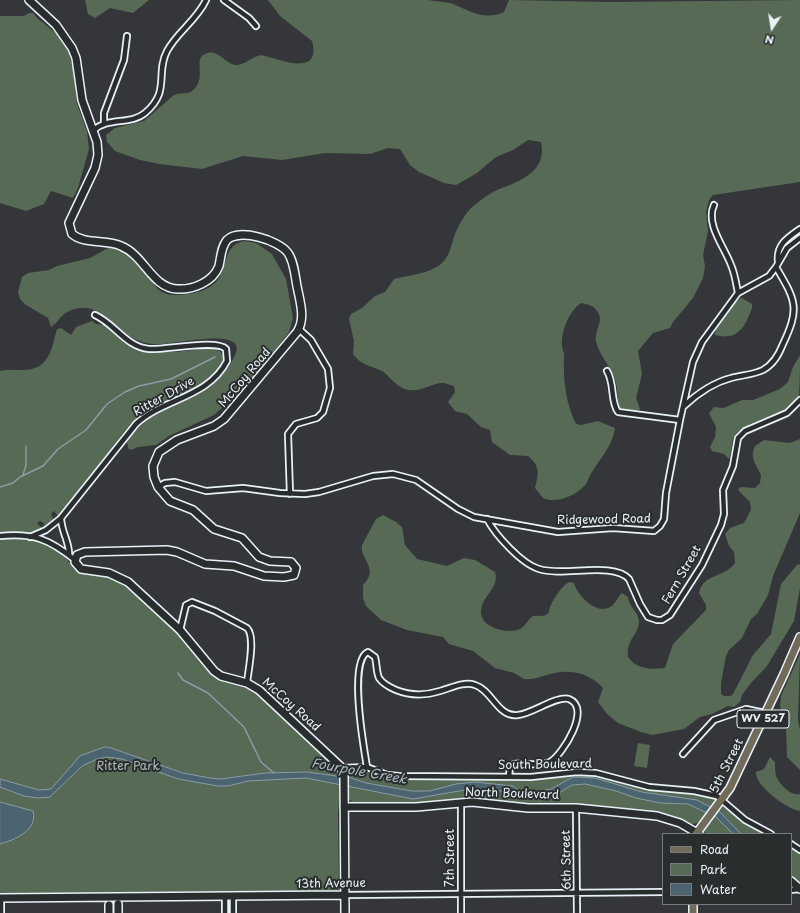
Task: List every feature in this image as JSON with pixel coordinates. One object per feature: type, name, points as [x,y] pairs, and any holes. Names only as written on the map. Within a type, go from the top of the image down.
[{"type":"main road","name":"5th Street","points":[[697,833],[705,820],[720,803],[765,713],[800,637]]},
{"type":"street","points":[[29,0],[56,25],[69,42],[76,58],[82,100],[94,130],[97,142],[97,161],[92,177],[71,219],[69,227],[72,234],[79,239],[116,244],[128,249],[139,257],[162,285],[177,290],[196,286],[213,276],[219,265],[224,245],[231,237],[236,235],[250,235],[268,241],[283,248],[290,258],[302,312],[299,329],[311,340],[328,369],[330,388],[323,412],[317,418],[296,424],[288,434],[290,494]]},
{"type":"street","points":[[94,130],[104,124],[138,117],[145,113],[155,102],[161,90],[167,51],[197,15],[206,0]]},
{"type":"street","points":[[224,0],[249,18],[256,26]]},
{"type":"street","points":[[104,124],[104,113],[124,60],[127,36]]},
{"type":"street","points":[[714,204],[711,212],[712,221],[731,264],[738,293]]},
{"type":"street","points":[[684,406],[695,396],[714,384],[756,373],[770,366],[775,360],[793,323],[795,309],[791,295],[778,265],[778,256],[781,244],[800,230]]},
{"type":"street","name":"Ridgewood Road","points":[[158,488],[165,483],[175,482],[206,491],[250,488],[290,494],[318,492],[373,476],[393,474],[416,480],[463,512],[486,520],[558,532],[613,528],[654,531],[660,526],[664,519],[666,493],[680,420],[697,352],[708,333],[738,293],[764,279],[778,265],[787,248],[800,238]]},
{"type":"street","name":"Ritter Drive","points":[[30,536],[46,530],[61,518],[136,424],[150,413],[202,388],[221,369],[228,358],[224,347],[216,344],[155,349],[141,347],[128,341],[107,321],[95,316]]},
{"type":"street","name":"McCoy Road","points":[[158,488],[153,466],[159,452],[177,440],[214,426],[224,419],[299,329]]},
{"type":"street","points":[[607,371],[612,382],[618,412],[680,420]]},
{"type":"street","name":"Fern Street","points":[[486,520],[519,558],[532,567],[549,572],[611,570],[625,574],[629,578],[644,613],[652,619],[662,620],[670,615],[692,582],[721,525],[724,514],[723,490],[733,466],[738,438],[745,430],[787,413],[800,400]]},
{"type":"street","points":[[0,536],[30,536],[50,542],[75,560],[77,555],[85,552],[160,550],[177,552],[205,564],[234,566],[264,576],[289,577],[295,573],[295,566],[291,562],[266,560],[259,557],[242,538],[214,529],[193,510],[170,501],[162,495],[158,488]]},
{"type":"street","points":[[61,518],[62,529],[69,549],[69,555]]},
{"type":"street","name":"McCoy Road","points":[[75,560],[76,566],[80,569],[109,573],[128,582],[180,630],[214,671],[221,676],[247,683],[262,692],[343,770]]},
{"type":"street","points":[[180,630],[186,605],[192,602],[215,611],[247,628],[251,633],[251,643],[247,683]]},
{"type":"street","points":[[367,767],[357,682],[361,658],[368,652],[375,657],[377,674],[381,681],[388,686],[411,694],[431,694],[461,685],[472,684],[483,689],[501,709],[514,716],[524,714],[564,698],[576,704],[579,712],[575,724],[569,738],[553,759],[545,763],[514,764],[510,767],[509,776]]},
{"type":"street","points":[[683,754],[714,720],[746,709],[765,713]]},
{"type":"street","name":"South Boulevard","points":[[343,770],[367,767],[387,775],[400,776],[542,776],[588,772],[649,787],[718,796],[720,803],[745,820],[769,833]]},
{"type":"street","points":[[343,770],[345,913]]},
{"type":"street","name":"North Boulevard","points":[[344,807],[416,807],[461,803],[490,803],[528,808],[576,808],[657,816],[672,820],[697,833]]},
{"type":"street","name":"7th Street","points":[[461,803],[461,913]]},
{"type":"street","name":"6th Street","points":[[576,808],[577,913]]},
{"type":"street","points":[[792,882],[800,889]]},
{"type":"street","name":"13th Avenue","points":[[1,898],[118,901],[225,896],[662,892]]},
{"type":"street","points":[[225,896],[225,913]]},
{"type":"street","points":[[233,896],[233,913]]},
{"type":"street","points":[[1,898],[1,913]]},
{"type":"street","points":[[109,901],[109,913]]},
{"type":"street","points":[[118,901],[118,913]]},
{"type":"green space","points":[[85,0],[149,0],[133,13],[110,8],[95,18],[88,14]]},
{"type":"green space","points":[[268,0],[428,0],[450,3],[478,14],[490,16],[504,12],[509,0],[610,2],[800,0],[800,182],[713,195],[709,200],[706,212],[708,231],[703,255],[705,266],[703,278],[693,298],[673,322],[670,328],[653,333],[638,351],[642,374],[636,398],[640,409],[636,413],[624,411],[619,408],[615,380],[597,346],[596,333],[600,318],[597,311],[588,304],[581,303],[569,316],[564,328],[562,347],[568,400],[576,424],[581,425],[598,421],[615,428],[614,435],[606,452],[586,484],[576,493],[565,498],[553,500],[543,498],[535,488],[538,470],[535,463],[528,456],[510,455],[492,442],[490,430],[481,427],[467,414],[455,411],[448,402],[455,392],[454,386],[438,383],[415,390],[405,389],[382,371],[366,365],[356,358],[353,354],[354,341],[349,319],[351,314],[362,308],[375,296],[385,292],[394,279],[425,272],[441,264],[448,254],[455,234],[469,210],[482,199],[525,177],[537,167],[542,152],[541,142],[528,140],[513,150],[496,157],[477,173],[456,185],[444,183],[419,172],[410,165],[400,149],[388,148],[370,154],[325,153],[282,160],[243,156],[202,169],[159,164],[140,160],[115,151],[107,142],[106,135],[115,128],[144,121],[174,95],[192,91],[197,86],[199,80],[200,59],[203,55],[215,53],[231,64],[235,65],[241,64],[261,55],[297,63],[305,63],[311,59],[313,52],[312,41],[280,16]]},
{"type":"green space","points":[[29,13],[33,13],[57,34],[68,48],[73,69],[77,104],[87,131],[89,149],[78,188],[73,198],[51,191],[44,204],[26,211],[0,203],[0,16],[24,16]]},
{"type":"green space","points":[[244,241],[256,243],[272,254],[286,279],[293,318],[289,332],[250,383],[214,415],[169,436],[156,445],[138,447],[131,450],[128,448],[127,441],[143,423],[157,413],[195,394],[218,379],[227,369],[234,357],[237,350],[236,345],[230,341],[221,339],[161,344],[143,342],[127,335],[101,314],[87,308],[78,308],[69,311],[51,327],[48,318],[26,305],[20,299],[18,292],[22,277],[28,273],[49,270],[57,266],[90,258],[110,247],[127,253],[137,261],[149,275],[156,287],[163,293],[175,295],[188,294],[204,290],[213,285],[219,278],[230,250],[235,245]]},
{"type":"green space","points":[[742,298],[752,304],[752,308],[740,331],[730,336],[715,335],[718,326],[725,315],[738,300]]},
{"type":"green space","name":"Ritter Park","points":[[92,321],[96,324],[104,325],[124,343],[140,350],[175,352],[211,348],[220,351],[224,358],[217,371],[196,388],[158,406],[134,421],[122,434],[62,514],[58,516],[54,511],[51,514],[54,521],[43,528],[44,523],[40,521],[37,523],[41,527],[39,542],[62,554],[77,571],[109,576],[123,582],[137,592],[190,645],[214,676],[257,692],[337,766],[337,770],[341,776],[338,814],[339,890],[336,892],[0,895],[0,371],[22,370],[38,367],[47,358],[50,352],[57,329],[61,328],[71,335],[76,327]]},
{"type":"green space","points":[[800,355],[799,395],[794,402],[779,413],[750,424],[735,435],[729,459],[724,454],[712,451],[710,447],[715,437],[716,427],[709,413],[714,407],[724,408],[742,400],[753,400],[780,389],[788,382],[793,367]]},
{"type":"green space","points":[[800,439],[800,513],[773,576],[768,595],[757,614],[751,619],[742,638],[729,650],[726,656],[721,683],[721,694],[724,696],[731,696],[733,694],[753,655],[771,634],[781,584],[797,565],[800,564],[800,588],[794,621],[767,666],[742,695],[740,702],[734,707],[728,706],[712,714],[700,717],[684,729],[652,735],[618,723],[607,714],[598,702],[603,688],[587,676],[574,672],[561,672],[536,678],[524,679],[514,673],[495,668],[473,651],[449,644],[443,637],[407,630],[381,620],[366,606],[363,598],[363,585],[370,574],[368,564],[363,555],[362,545],[376,519],[383,515],[402,527],[405,545],[417,559],[447,566],[464,558],[475,560],[495,572],[495,584],[485,599],[481,611],[484,621],[488,625],[505,631],[522,628],[533,616],[546,615],[549,612],[550,606],[554,599],[564,585],[570,582],[574,583],[583,598],[593,606],[599,608],[605,609],[612,606],[622,593],[628,597],[628,600],[639,618],[637,631],[630,642],[628,657],[635,664],[645,668],[665,668],[673,644],[706,610],[706,605],[699,593],[701,587],[705,582],[731,568],[735,563],[734,552],[729,546],[725,534],[730,528],[744,523],[751,510],[750,502],[738,490],[740,487],[755,488],[760,483],[761,475],[753,458],[755,446],[764,440],[790,443]]},
{"type":"green space","points":[[800,654],[798,720],[800,730],[800,770],[787,757],[786,725],[780,706],[781,696]]},
{"type":"green space","points":[[638,743],[650,745],[647,768],[634,766]]},
{"type":"green space","points":[[770,757],[775,762],[776,775],[781,784],[790,792],[800,794],[800,811],[780,802],[760,783],[756,772],[764,769]]},
{"type":"green space","points":[[356,769],[402,779],[473,778],[527,781],[578,774],[596,775],[646,789],[689,793],[716,799],[717,802],[699,822],[691,825],[648,812],[575,804],[523,805],[478,799],[416,804],[354,804],[349,799],[348,772]]},
{"type":"green space","points":[[723,807],[762,833],[705,833],[704,829]]},
{"type":"green space","points":[[792,849],[800,854],[800,885],[792,879]]},
{"type":"water","points":[[105,747],[183,773],[210,778],[221,779],[265,773],[307,772],[351,778],[366,783],[412,791],[430,791],[456,784],[475,782],[513,786],[518,790],[541,791],[551,789],[573,777],[595,778],[642,792],[697,800],[720,812],[740,833],[732,833],[716,817],[688,804],[660,803],[585,784],[572,785],[554,796],[536,799],[525,798],[490,788],[465,790],[413,799],[306,778],[248,781],[228,786],[218,786],[178,779],[122,759],[107,757],[97,759],[82,766],[50,797],[38,798],[24,796],[0,787],[0,779],[39,790],[51,789],[80,756]]},
{"type":"water","points":[[0,802],[33,811],[34,818],[29,829],[24,833],[12,840],[0,844]]},
{"type":"waterway","points":[[0,487],[13,483],[20,477],[43,466],[58,449],[86,430],[107,404],[125,392],[139,386],[171,379],[215,357]]},
{"type":"waterway","points":[[23,475],[26,465],[26,446]]},
{"type":"waterway","points":[[178,673],[183,680],[208,693],[244,727],[261,762],[274,773]]},
{"type":"water label","name":"Fourpole Creek","points":[[359,772]]}]
